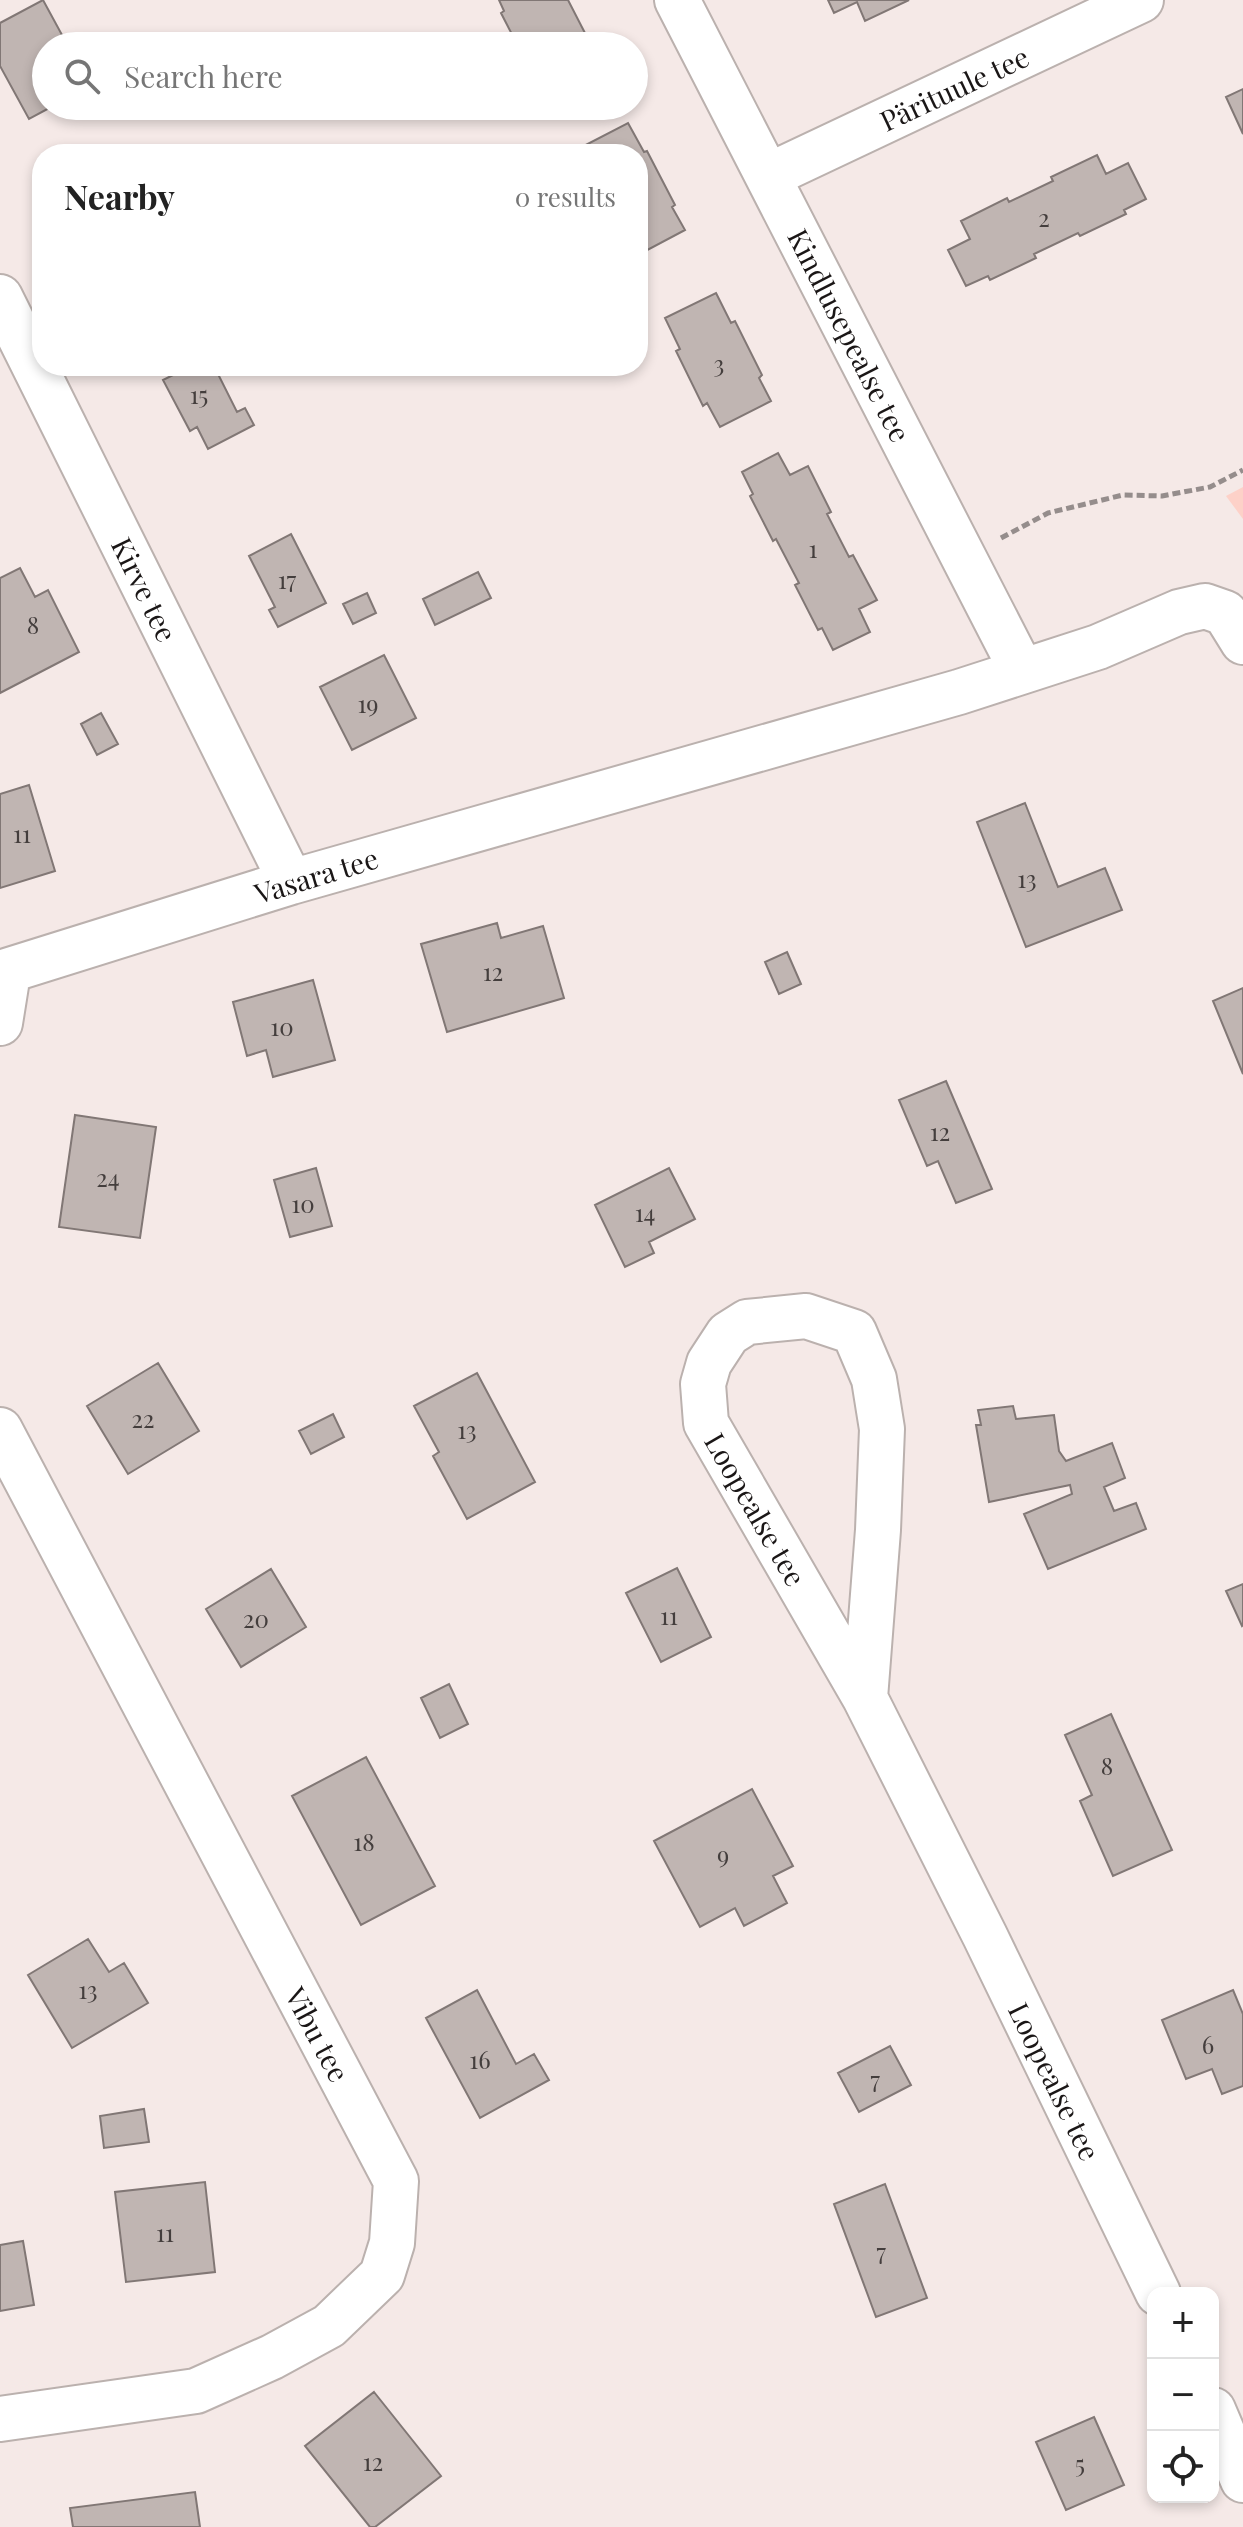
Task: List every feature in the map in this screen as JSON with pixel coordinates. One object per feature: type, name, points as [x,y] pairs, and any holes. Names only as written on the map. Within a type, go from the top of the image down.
[{"type":"street","name":"Kindlusepealse tee","points":[[677,0],[1022,671]]},
{"type":"street","name":"Pärituule tee","points":[[768,176],[1141,0]]},
{"type":"street","name":"Kirve tee","points":[[0,297],[32,361]]},
{"type":"street","name":"Kirve tee","points":[[39,376],[291,882]]},
{"type":"street","name":"Vasara tee","points":[[4,973],[291,882],[959,692],[1098,647],[1179,612],[1205,606],[1225,613],[1243,642]]},
{"type":"street","points":[[0,1023],[4,973]]},
{"type":"street","name":"Loopealse tee","points":[[865,1698],[882,1429],[874,1379],[854,1332],[806,1316],[747,1322],[728,1334],[709,1363],[703,1384],[706,1423],[865,1698],[992,1950],[1155,2287]]},
{"type":"street","name":"Vibu tee","points":[[0,1430],[396,2181],[392,2243],[382,2275],[329,2326],[272,2357],[196,2391],[0,2419]]},
{"type":"street","points":[[1219,2424],[1243,2480]]},
{"type":"path","points":[[1001,538],[1048,513],[1123,495],[1162,496],[1210,487],[1243,470]]},
{"type":"shaded area","points":[[1243,487],[1243,519],[1226,496]]},
{"type":"building","points":[[43,0],[60,32],[32,32],[32,117],[29,119],[0,66],[0,23]]},
{"type":"building","points":[[499,0],[568,0],[584,32],[511,32],[501,13],[504,11]]},
{"type":"building","points":[[828,0],[909,0],[865,21],[857,2],[834,13]]},
{"type":"building","points":[[1243,89],[1243,134],[1226,97]]},
{"type":"building","points":[[628,123],[640,144],[588,144]]},
{"type":"building","points":[[648,153],[675,205],[672,207],[685,230],[648,250]]},
{"type":"building","points":[[1097,155],[1106,174],[1128,163],[1146,199],[1124,210],[1126,214],[1034,254],[1036,258],[990,280],[988,276],[966,286],[948,250],[970,239],[961,221],[1007,198],[1009,202],[1053,181],[1051,177]]},
{"type":"building","points":[[716,293],[731,323],[735,321],[762,375],[759,378],[771,401],[720,427],[707,403],[703,406],[676,351],[680,349],[665,318]]},
{"type":"building","points":[[171,376],[219,376],[237,412],[245,408],[254,425],[208,449],[197,427],[190,431],[163,380]]},
{"type":"building","points":[[778,453],[790,475],[808,466],[849,557],[853,555],[877,600],[859,609],[870,632],[833,650],[822,628],[818,630],[795,585],[799,583],[776,539],[773,541],[750,496],[753,494],[742,472]]},
{"type":"building","points":[[291,534],[326,603],[278,627],[269,610],[275,607],[249,556]]},
{"type":"building","points":[[20,568],[35,597],[48,590],[79,652],[0,693],[0,578]]},
{"type":"building","points":[[478,572],[491,598],[435,625],[423,599]]},
{"type":"building","points":[[367,593],[376,613],[353,624],[343,604]]},
{"type":"building","points":[[384,655],[416,718],[352,750],[320,687]]},
{"type":"building","points":[[101,713],[118,744],[97,755],[81,724]]},
{"type":"building","points":[[29,785],[55,871],[0,888],[0,794]]},
{"type":"building","points":[[1025,803],[1058,887],[1105,868],[1122,910],[1026,947],[977,822]]},
{"type":"building","points":[[497,923],[501,938],[543,926],[564,998],[447,1032],[421,944]]},
{"type":"building","points":[[787,952],[801,984],[779,994],[765,962]]},
{"type":"building","points":[[313,980],[335,1060],[273,1077],[266,1050],[247,1056],[233,1002]]},
{"type":"building","points":[[1243,988],[1243,1074],[1213,1001]]},
{"type":"building","points":[[946,1081],[992,1189],[956,1203],[938,1161],[927,1166],[899,1100]]},
{"type":"building","points":[[75,1115],[156,1127],[140,1238],[59,1227]]},
{"type":"building","points":[[316,1168],[332,1226],[290,1237],[274,1180]]},
{"type":"building","points":[[669,1168],[695,1219],[649,1242],[654,1253],[625,1267],[595,1205]]},
{"type":"building","points":[[158,1363],[199,1431],[128,1474],[87,1406]]},
{"type":"building","points":[[477,1373],[535,1482],[467,1519],[433,1456],[439,1452],[414,1406]]},
{"type":"building","points":[[1013,1406],[1016,1419],[1054,1415],[1059,1451],[1066,1461],[1112,1443],[1125,1478],[1104,1487],[1114,1511],[1136,1503],[1146,1529],[1048,1569],[1024,1514],[1072,1494],[1070,1485],[989,1502],[976,1425],[981,1425],[978,1410]]},
{"type":"building","points":[[333,1414],[344,1437],[311,1454],[299,1431]]},
{"type":"building","points":[[677,1568],[711,1637],[661,1662],[626,1593]]},
{"type":"building","points":[[271,1569],[306,1627],[241,1667],[206,1609]]},
{"type":"building","points":[[1243,1584],[1243,1625],[1242,1626],[1226,1591]]},
{"type":"building","points":[[449,1684],[468,1724],[440,1738],[421,1698]]},
{"type":"building","points":[[1111,1714],[1172,1850],[1113,1876],[1080,1801],[1092,1795],[1065,1735]]},
{"type":"building","points":[[366,1757],[435,1886],[361,1925],[292,1796]]},
{"type":"building","points":[[752,1789],[793,1866],[773,1876],[787,1903],[744,1926],[735,1908],[700,1927],[654,1841]]},
{"type":"building","points":[[88,1939],[109,1972],[124,1963],[148,2003],[72,2048],[28,1975]]},
{"type":"building","points":[[477,1990],[516,2064],[534,2054],[549,2080],[480,2118],[426,2018]]},
{"type":"building","points":[[1233,1990],[1243,2014],[1243,2086],[1222,2094],[1212,2069],[1186,2079],[1162,2020]]},
{"type":"building","points":[[890,2046],[911,2085],[859,2112],[838,2073]]},
{"type":"building","points":[[144,2109],[149,2142],[104,2148],[100,2116]]},
{"type":"building","points":[[205,2182],[215,2272],[126,2282],[115,2192]]},
{"type":"building","points":[[885,2184],[927,2298],[876,2317],[834,2204]]},
{"type":"building","points":[[23,2241],[34,2305],[0,2311],[0,2245]]},
{"type":"building","points":[[374,2392],[441,2476],[375,2527],[370,2527],[305,2446]]},
{"type":"building","points":[[1094,2417],[1124,2485],[1066,2510],[1036,2442]]},
{"type":"building","points":[[195,2492],[200,2527],[73,2527],[70,2508]]}]
